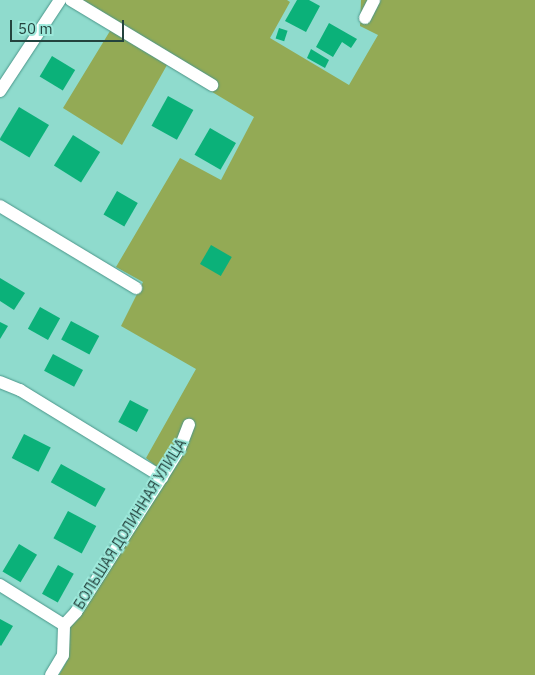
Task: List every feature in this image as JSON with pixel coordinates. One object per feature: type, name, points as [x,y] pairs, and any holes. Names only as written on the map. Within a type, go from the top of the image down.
[{"type":"street","points":[[0,92],[60,0]]},
{"type":"street","points":[[71,0],[212,85]]},
{"type":"street","points":[[365,18],[374,0]]},
{"type":"street","points":[[0,206],[136,288]]},
{"type":"street","points":[[0,382],[20,390],[162,478]]},
{"type":"street","name":"БОЛЬШАЯ ДОЛИННАЯ УЛИЦА","points":[[64,625],[76,612],[162,478],[180,448],[189,425]]},
{"type":"street","points":[[0,585],[64,625],[63,655],[51,675]]},
{"type":"green space","points":[[73,0],[287,0],[290,2],[270,38],[349,85],[378,35],[360,26],[361,0],[535,0],[535,675],[59,675],[68,659],[70,628],[168,476],[146,458],[196,369],[121,326],[143,282],[116,267],[180,158],[221,180],[254,117],[167,65],[122,145],[63,108],[110,31]]},
{"type":"building","points":[[297,0],[309,0],[320,6],[306,32],[285,21]]},
{"type":"building","points":[[329,23],[357,39],[351,48],[342,42],[333,57],[316,47]]},
{"type":"building","points":[[279,28],[288,31],[284,41],[276,38]]},
{"type":"building","points":[[311,49],[329,60],[325,68],[307,58]]},
{"type":"building","points":[[52,56],[75,70],[63,90],[40,77]]},
{"type":"building","points":[[168,96],[193,110],[177,140],[152,126]]},
{"type":"building","points":[[19,107],[49,125],[29,158],[0,140]]},
{"type":"building","points":[[210,128],[236,143],[220,170],[194,155]]},
{"type":"building","points":[[73,135],[100,152],[81,182],[54,166]]},
{"type":"building","points":[[117,191],[138,203],[124,226],[104,214]]},
{"type":"building","points":[[211,245],[232,257],[221,276],[200,264]]},
{"type":"building","points":[[0,278],[25,293],[14,310],[0,301]]},
{"type":"building","points":[[40,307],[60,318],[48,340],[28,329]]},
{"type":"building","points":[[71,321],[99,336],[89,355],[61,340]]},
{"type":"building","points":[[0,322],[8,326],[0,339]]},
{"type":"building","points":[[53,354],[83,370],[74,387],[44,371]]},
{"type":"building","points":[[130,400],[149,410],[137,432],[118,422]]},
{"type":"building","points":[[24,434],[51,448],[38,472],[12,458]]},
{"type":"building","points":[[61,464],[106,489],[95,507],[51,482]]},
{"type":"building","points":[[68,511],[96,526],[82,553],[53,538]]},
{"type":"building","points":[[19,544],[37,555],[21,582],[3,571]]},
{"type":"building","points":[[58,565],[74,574],[58,603],[42,594]]},
{"type":"building","points":[[0,619],[13,626],[1,646],[0,645]]}]
